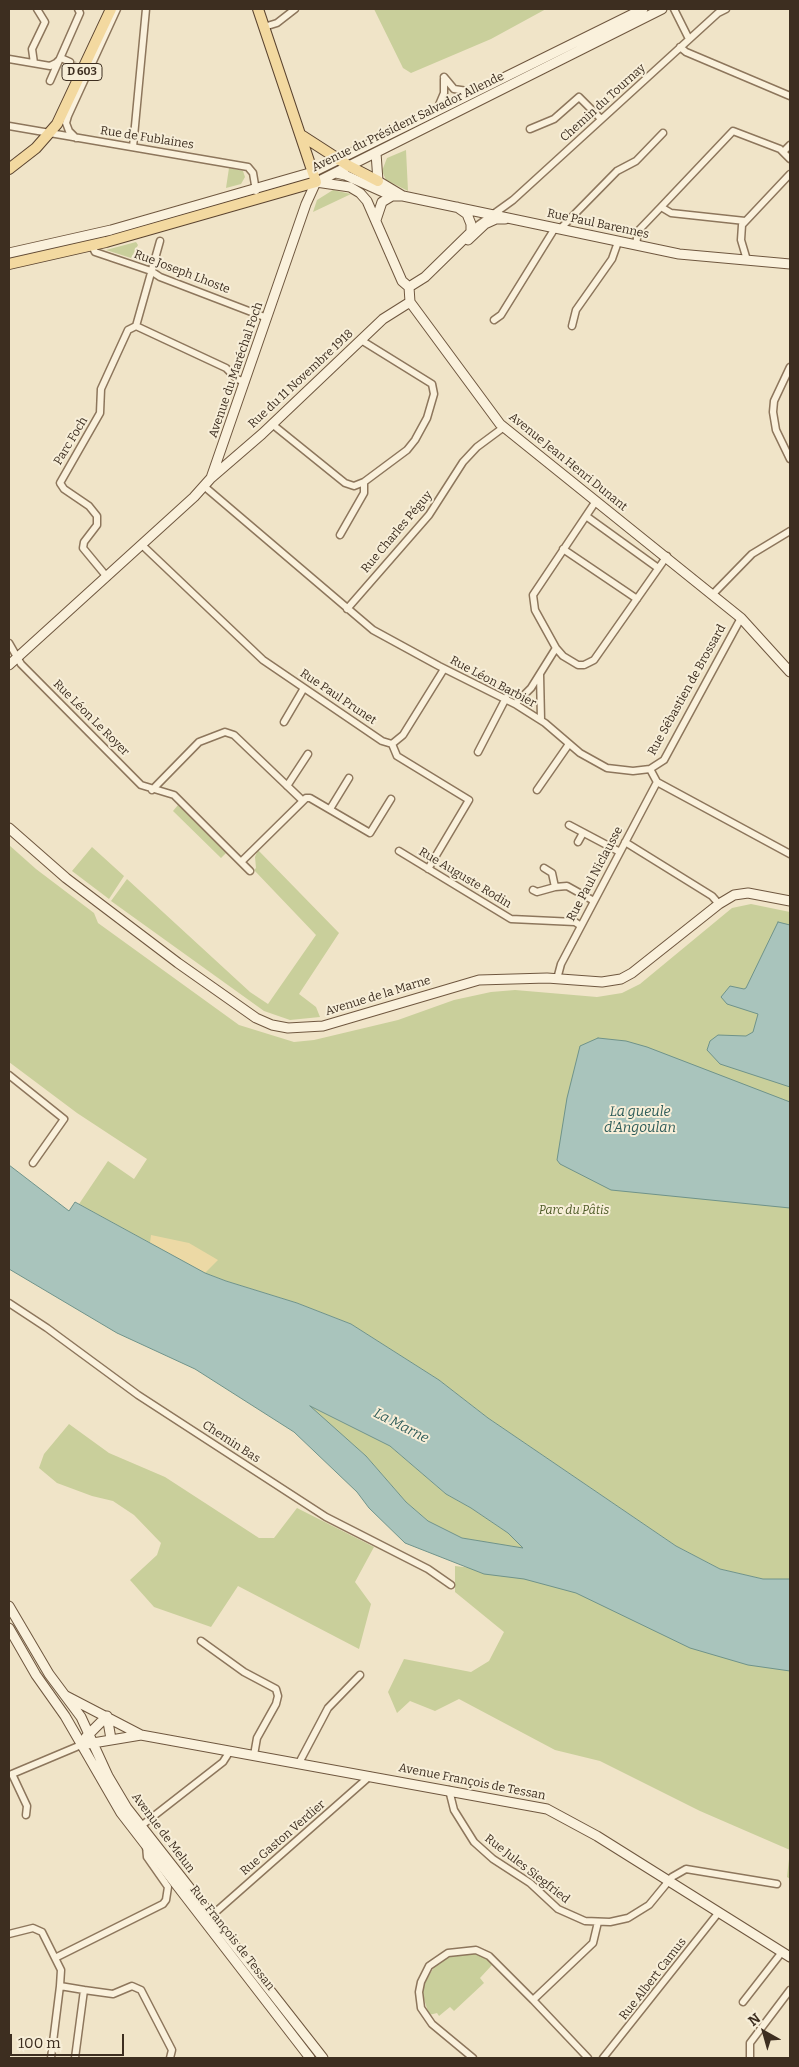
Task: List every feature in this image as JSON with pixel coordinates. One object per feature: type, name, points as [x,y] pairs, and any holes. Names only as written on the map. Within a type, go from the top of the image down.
[{"type":"main road","name":"D 603","points":[[9,169],[36,148],[57,124],[81,67],[111,9]]},
{"type":"main road","points":[[258,9],[315,177]]},
{"type":"main road","points":[[301,135],[378,182]]},
{"type":"main road","name":"Avenue du Président Salvador Allende","points":[[257,194],[315,177]]},
{"type":"main road","points":[[9,264],[46,254],[92,246],[106,242],[120,232],[257,194]]},
{"type":"street","points":[[34,63],[32,49],[45,22],[37,9]]},
{"type":"street","points":[[50,81],[80,13],[78,9]]},
{"type":"street","points":[[77,138],[69,131],[66,123],[68,116],[116,9]]},
{"type":"street","points":[[133,148],[146,9]]},
{"type":"street","points":[[264,27],[283,19],[295,9]]},
{"type":"street","name":"Avenue du Président Salvador Allende","points":[[315,177],[340,160],[644,9]]},
{"type":"street","name":"Avenue du Président Salvador Allende","points":[[315,177],[336,173],[661,9]]},
{"type":"street","points":[[674,9],[689,39]]},
{"type":"street","name":"Chemin du Tournay","points":[[470,232],[483,220],[495,214],[718,13],[726,9]]},
{"type":"street","points":[[680,48],[790,96]]},
{"type":"street","points":[[9,59],[50,66],[61,58]]},
{"type":"street","points":[[61,58],[70,62]]},
{"type":"street","points":[[436,112],[444,93],[444,77],[454,89],[475,92]]},
{"type":"street","points":[[530,128],[554,119],[579,97],[601,119]]},
{"type":"street","name":"Rue de Fublaines","points":[[9,126],[248,167],[253,173],[257,194]]},
{"type":"street","points":[[636,245],[638,231],[733,131],[780,149],[790,159]]},
{"type":"street","points":[[494,320],[501,315],[558,229],[617,171],[636,161],[663,133]]},
{"type":"street","points":[[784,152],[790,145]]},
{"type":"street","points":[[376,153],[378,182]]},
{"type":"street","points":[[336,173],[345,175],[392,196]]},
{"type":"street","points":[[747,260],[741,240],[742,224],[790,174]]},
{"type":"street","points":[[315,177],[357,191],[367,201],[402,281],[409,288],[410,302]]},
{"type":"street","name":"Avenue du Maréchal Foch","points":[[9,666],[205,487],[211,478],[315,177]]},
{"type":"street","name":"Rue Paul Barennes","points":[[378,182],[403,196]]},
{"type":"street","name":"Avenue du Président Salvador Allende","points":[[9,252],[26,250],[257,194]]},
{"type":"street","points":[[376,220],[382,202],[392,196]]},
{"type":"street","name":"Rue Paul Barennes","points":[[392,196],[403,196],[495,214],[679,254],[789,263]]},
{"type":"street","points":[[661,207],[671,213],[745,221]]},
{"type":"street","points":[[409,288],[425,277],[470,232],[471,224],[467,214],[457,208]]},
{"type":"street","points":[[456,248],[463,245],[485,224],[496,219],[508,218]]},
{"type":"street","points":[[46,254],[91,240],[111,230]]},
{"type":"street","points":[[160,241],[136,326],[226,368],[237,380],[245,382]]},
{"type":"street","points":[[572,326],[576,310],[612,259],[618,242]]},
{"type":"street","name":"Rue Joseph Lhoste","points":[[92,246],[95,252],[151,270],[160,277],[267,318]]},
{"type":"street","name":"Rue du 11 Novembre 1918","points":[[211,478],[392,312],[410,302]]},
{"type":"street","name":"Avenue Jean Henri Dunant","points":[[410,302],[504,427],[667,556],[740,618],[790,672]]},
{"type":"street","name":"Parc Foch","points":[[107,577],[83,548],[84,542],[98,525],[97,516],[88,506],[64,489],[60,483],[100,413],[101,389],[128,330],[136,326]]},
{"type":"street","points":[[272,424],[345,483],[354,486],[364,482],[398,458],[415,440],[427,418],[434,394],[432,384],[428,379],[361,340]]},
{"type":"street","points":[[790,367],[774,401],[773,412],[776,430],[790,459]]},
{"type":"street","name":"Rue Charles Péguy","points":[[347,609],[429,515],[463,462],[477,447],[504,427]]},
{"type":"street","points":[[340,536],[364,493],[364,482]]},
{"type":"street","name":"Rue Léon Barbier","points":[[205,487],[347,609],[389,640],[444,669],[506,698],[540,720],[580,753],[607,768],[625,771],[650,769]]},
{"type":"street","points":[[596,501],[534,591],[532,600],[535,610],[556,648],[563,656],[578,665],[589,663],[598,656],[667,556]]},
{"type":"street","points":[[586,516],[658,568]]},
{"type":"street","points":[[712,595],[752,554],[790,531]]},
{"type":"street","name":"Rue Paul Prunet","points":[[142,545],[240,640],[264,660],[382,741],[392,744],[397,756],[469,800],[428,869]]},
{"type":"street","points":[[563,549],[637,599]]},
{"type":"street","name":"Rue Sébastien de Brossard","points":[[650,769],[664,760],[740,618]]},
{"type":"street","name":"Rue Léon Le Royer","points":[[9,643],[17,658],[141,785],[174,796],[250,872]]},
{"type":"street","points":[[515,704],[531,688],[556,648]]},
{"type":"street","points":[[392,744],[402,735],[444,669]]},
{"type":"street","points":[[540,672],[540,720]]},
{"type":"street","points":[[284,722],[304,688]]},
{"type":"street","points":[[478,752],[506,698]]},
{"type":"street","points":[[152,790],[199,742],[225,732],[234,735],[302,800]]},
{"type":"street","points":[[537,790],[570,744]]},
{"type":"street","points":[[287,786],[308,754]]},
{"type":"street","points":[[650,769],[657,782],[790,854]]},
{"type":"street","points":[[330,810],[349,778]]},
{"type":"street","name":"Rue Paul Niclausse","points":[[557,979],[561,964],[657,782]]},
{"type":"street","points":[[241,862],[302,800],[310,798],[370,833],[391,799]]},
{"type":"street","points":[[569,825],[620,852]]},
{"type":"street","name":"Avenue de la Marne","points":[[9,828],[66,878],[178,964],[256,1018],[272,1025],[299,1029],[323,1026],[479,980],[506,977],[602,982],[621,979],[632,973],[719,904],[734,895],[748,893],[790,900]]},
{"type":"street","points":[[578,842],[583,833]]},
{"type":"street","points":[[625,842],[712,896],[719,904]]},
{"type":"street","name":"Rue Auguste Rodin","points":[[399,851],[511,918],[575,922],[581,926]]},
{"type":"street","points":[[544,868],[552,873],[555,888]]},
{"type":"street","points":[[533,890],[537,892],[567,886],[594,901]]},
{"type":"street","points":[[9,1075],[64,1119],[32,1163]]},
{"type":"street","name":"Chemin Bas","points":[[9,1303],[48,1328],[138,1395],[326,1517],[428,1569],[451,1585]]},
{"type":"street","name":"Avenue de Melun","points":[[9,1606],[49,1674],[89,1733],[108,1776],[141,1826],[323,2058]]},
{"type":"street","name":"Rue François de Tessan","points":[[9,1628],[110,1796],[146,1846],[310,2058]]},
{"type":"street","points":[[201,1641],[244,1672],[276,1689],[278,1696],[276,1704],[257,1738],[254,1755]]},
{"type":"street","points":[[299,1763],[328,1708],[360,1675]]},
{"type":"street","points":[[64,1694],[141,1735]]},
{"type":"street","points":[[80,1745],[89,1733],[107,1716]]},
{"type":"street","points":[[107,1716],[111,1739]]},
{"type":"street","points":[[26,1815],[27,1806],[12,1774],[80,1745],[141,1735]]},
{"type":"street","name":"Avenue François de Tessan","points":[[141,1735],[547,1809],[597,1836],[786,1954]]},
{"type":"street","points":[[141,1826],[223,1762],[230,1751]]},
{"type":"street","name":"Rue Gaston Verdier","points":[[210,1916],[370,1776]]},
{"type":"street","name":"Rue Jules Siegfried","points":[[449,1790],[454,1810],[462,1826],[474,1842],[493,1859],[522,1878],[558,1909],[585,1921],[598,1922],[628,1918],[649,1905],[668,1881]]},
{"type":"street","points":[[55,1958],[163,1904],[166,1900],[168,1887],[147,1857],[146,1846]]},
{"type":"street","points":[[668,1881],[686,1869],[777,1884]]},
{"type":"street","name":"Rue Albert Camus","points":[[604,2058],[719,1912]]},
{"type":"street","points":[[533,2000],[593,1944],[598,1922]]},
{"type":"street","points":[[9,1934],[25,1928],[40,1930],[61,1970],[51,2058]]},
{"type":"street","points":[[473,2058],[432,2024],[421,2008],[419,1992],[424,1973],[436,1960],[460,1950],[483,1952],[533,2000],[588,2058]]},
{"type":"street","points":[[743,2002],[786,1954]]},
{"type":"street","points":[[60,1986],[113,1994],[132,1986],[142,1990],[172,2050],[170,2058]]},
{"type":"street","points":[[75,2058],[84,1990]]},
{"type":"street","points":[[750,2058],[750,2043],[790,1990]]},
{"type":"green space","points":[[374,9],[546,9],[491,39],[411,73],[403,68]]},
{"type":"green space","points":[[406,150],[408,191],[386,180],[382,171],[387,158]]},
{"type":"green space","points":[[229,168],[243,171],[245,177],[241,184],[226,188]]},
{"type":"green space","points":[[333,190],[351,194],[313,212],[317,200]]},
{"type":"green space","points":[[136,242],[138,245],[131,258],[106,250]]},
{"type":"green space","points":[[178,805],[226,853],[221,858],[173,811]]},
{"type":"green space","name":"Parc du Pâtis","points":[[9,845],[36,869],[94,913],[98,923],[239,1025],[294,1042],[314,1040],[398,1020],[454,1000],[491,992],[515,990],[597,997],[622,993],[640,984],[732,908],[751,904],[790,912],[790,1579],[763,1579],[720,1569],[676,1546],[488,1418],[439,1380],[351,1324],[297,1303],[205,1273],[79,1204],[108,1161],[134,1179],[147,1159],[77,1113],[9,1062]]},
{"type":"green space","points":[[92,847],[124,876],[109,899],[72,871]]},
{"type":"green space","points":[[258,850],[339,933],[299,994],[316,1007],[320,1017],[290,1020],[264,1011],[111,901],[127,879],[250,992],[268,1004],[316,935],[254,870],[256,868],[255,857]]},
{"type":"green space","points":[[308,1405],[390,1446],[446,1494],[508,1533],[524,1549],[462,1538],[428,1521],[406,1502],[366,1456]]},
{"type":"green space","points":[[69,1424],[109,1453],[165,1477],[259,1538],[274,1538],[297,1508],[374,1547],[355,1582],[371,1604],[359,1649],[238,1586],[211,1627],[154,1607],[130,1580],[157,1555],[161,1543],[134,1515],[113,1501],[92,1496],[57,1483],[39,1468],[44,1454]]},
{"type":"green space","points":[[455,1566],[498,1571],[564,1586],[790,1664],[790,1850],[700,1811],[600,1761],[555,1750],[459,1699],[435,1711],[410,1701],[397,1713],[388,1692],[404,1659],[471,1672],[489,1661],[504,1632],[455,1592]]},
{"type":"green space","points":[[790,1850],[790,1879],[787,1877]]},
{"type":"green space","points":[[475,1953],[486,1958],[492,1965],[480,1978],[484,1983],[454,2011],[450,2007],[439,2016],[437,2013],[429,2015],[423,1996],[423,1986],[434,1967],[440,1961],[454,1954]]},
{"type":"sand","points":[[151,1235],[189,1243],[218,1260],[205,1273],[150,1243]]},
{"type":"water","points":[[778,922],[790,925],[790,1087],[720,1064],[707,1050],[710,1041],[718,1035],[746,1036],[753,1032],[758,1014],[727,1004],[721,997],[730,986],[746,988]]},
{"type":"water","name":"La gueule d'Angoulan","points":[[598,1038],[626,1041],[647,1047],[790,1102],[790,1208],[611,1190],[560,1164],[557,1160],[567,1098],[580,1046]]},
{"type":"water","name":"La Marne","points":[[9,1165],[69,1211],[75,1202],[205,1273],[297,1303],[351,1324],[439,1380],[488,1418],[676,1546],[720,1569],[763,1579],[790,1579],[790,1671],[748,1665],[690,1648],[576,1593],[524,1579],[484,1574],[405,1543],[369,1508],[357,1492],[294,1432],[195,1369],[117,1333],[9,1269]],"holes":[[[310,1406],[390,1446],[446,1494],[508,1533],[523,1548],[462,1538],[428,1521],[406,1502],[366,1456]]]},
{"type":"tunnel","points":[[70,62],[78,66]]}]
